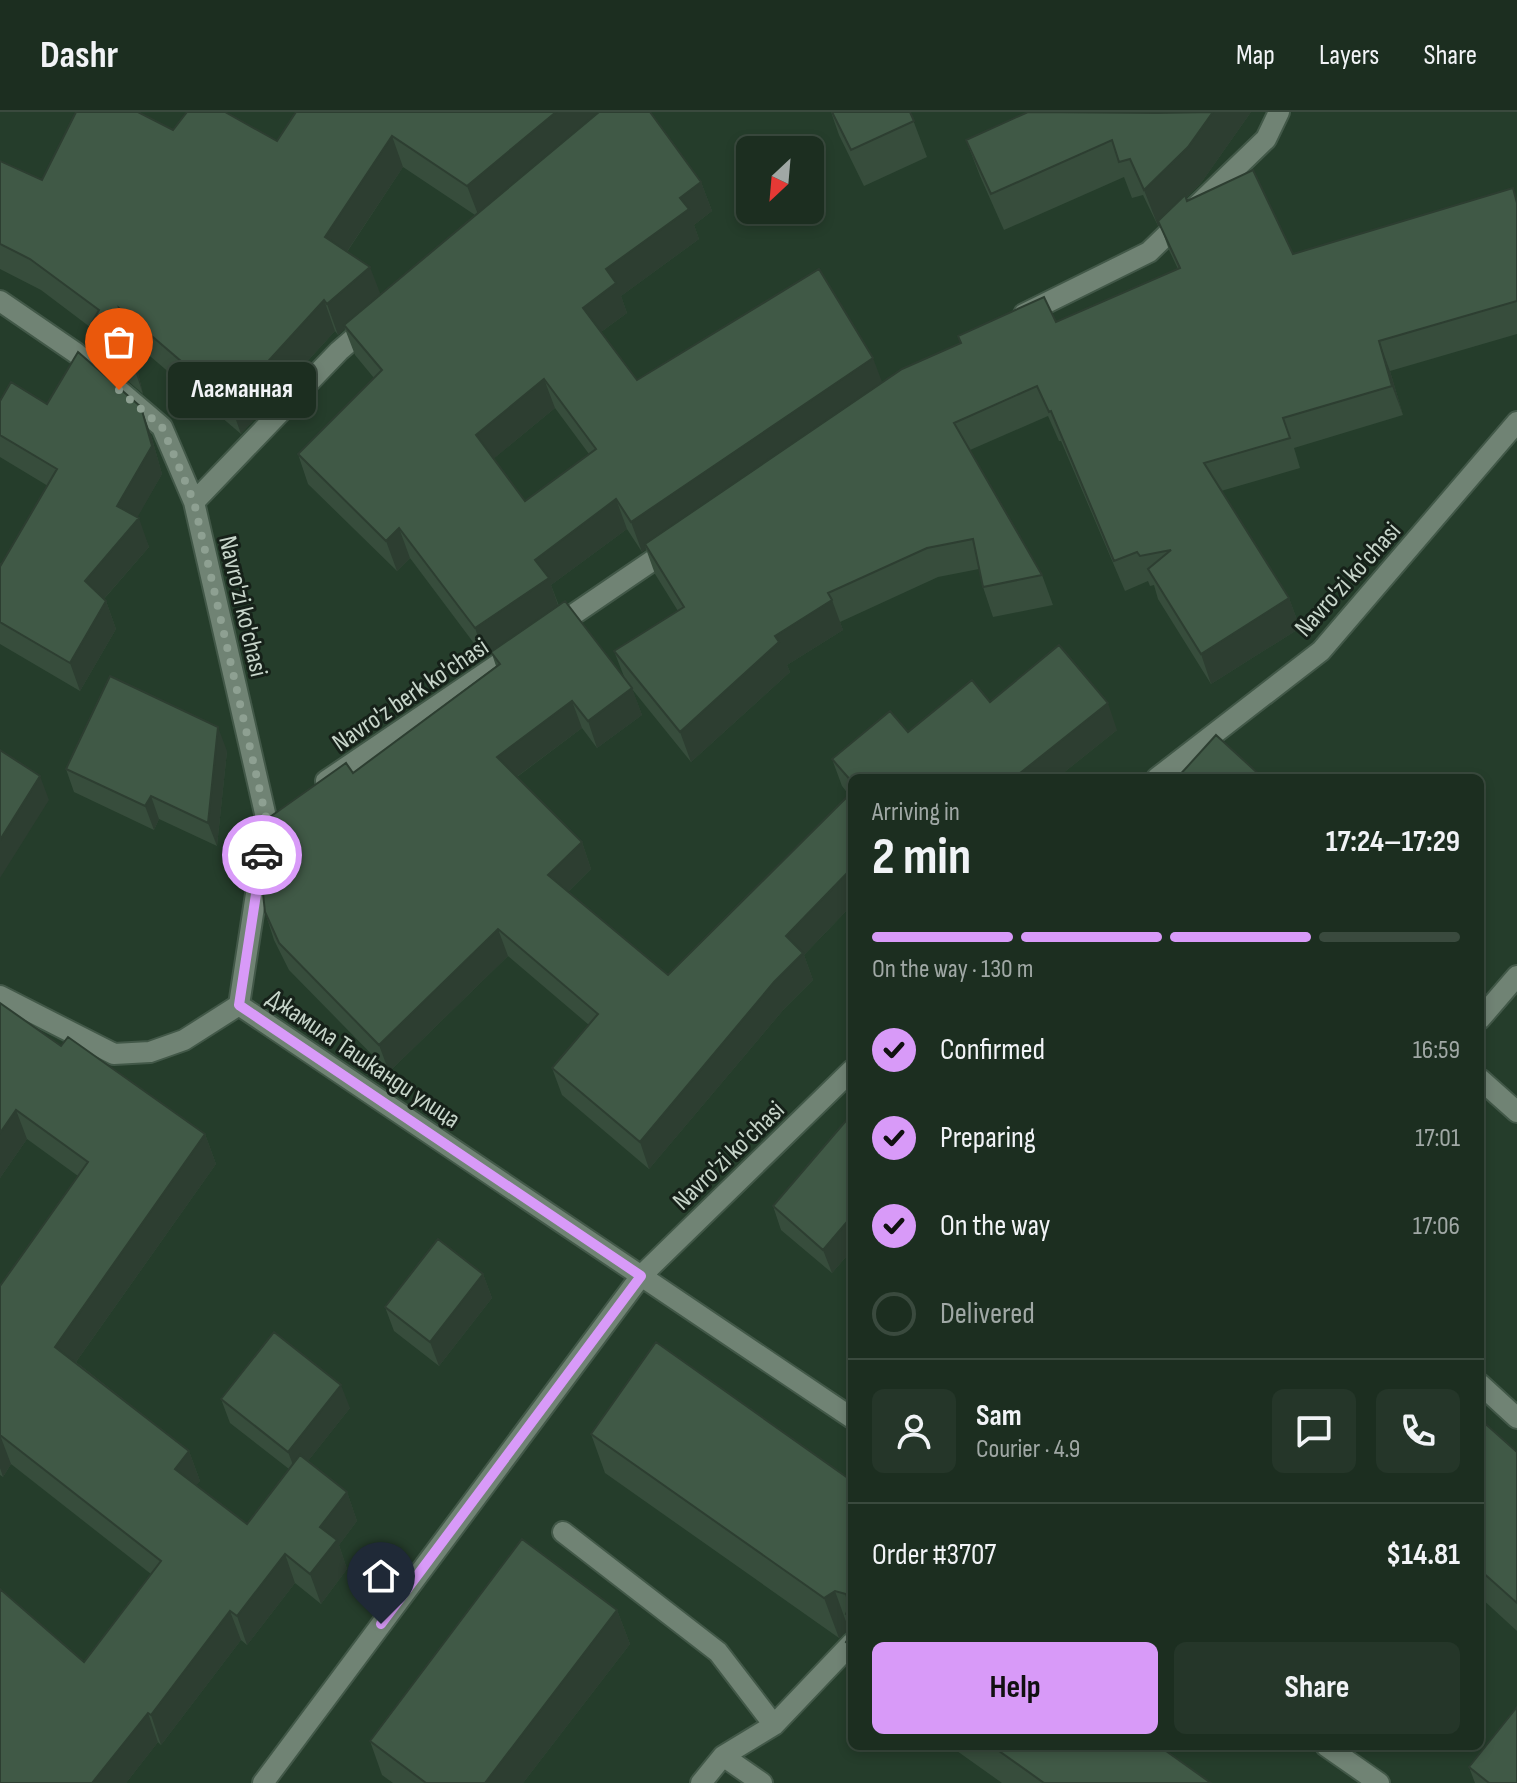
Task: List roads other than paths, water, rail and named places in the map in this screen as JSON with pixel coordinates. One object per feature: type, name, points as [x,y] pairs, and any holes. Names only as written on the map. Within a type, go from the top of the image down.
[{"type":"street","points":[[1003,325],[1149,252],[1266,139],[1279,112]]},
{"type":"street","name":"Navro'zi ko'chasi","points":[[0,301],[76,353],[162,427],[194,502],[274,817],[239,1005]]},
{"type":"street","points":[[194,502],[339,351],[387,311]]},
{"type":"street","name":"Navro'zi ko'chasi","points":[[1162,774],[1321,651],[1517,422]]},
{"type":"street","name":"Navro'z berk ko'chasi","points":[[307,795],[688,536]]},
{"type":"street","points":[[1484,1014],[1517,976]]},
{"type":"street","name":"Джамила Ташканди улица","points":[[0,996],[114,1054],[150,1052],[184,1040],[239,1005],[848,1415]]},
{"type":"street","name":"Navro'zi ko'chasi","points":[[641,1276],[848,1074]]},
{"type":"street","points":[[1484,1083],[1517,1112]]},
{"type":"street","points":[[271,1780],[641,1276]]},
{"type":"street","points":[[1484,1388],[1517,1418]]},
{"type":"street","points":[[563,1532],[718,1652],[774,1725]]},
{"type":"street","points":[[701,1783],[723,1756],[774,1725],[848,1647]]},
{"type":"street","points":[[1332,1750],[1379,1783]]},
{"type":"street","points":[[723,1756],[762,1783]]},
{"type":"place","name":"Лагманная","points":[[119,390]]}]
